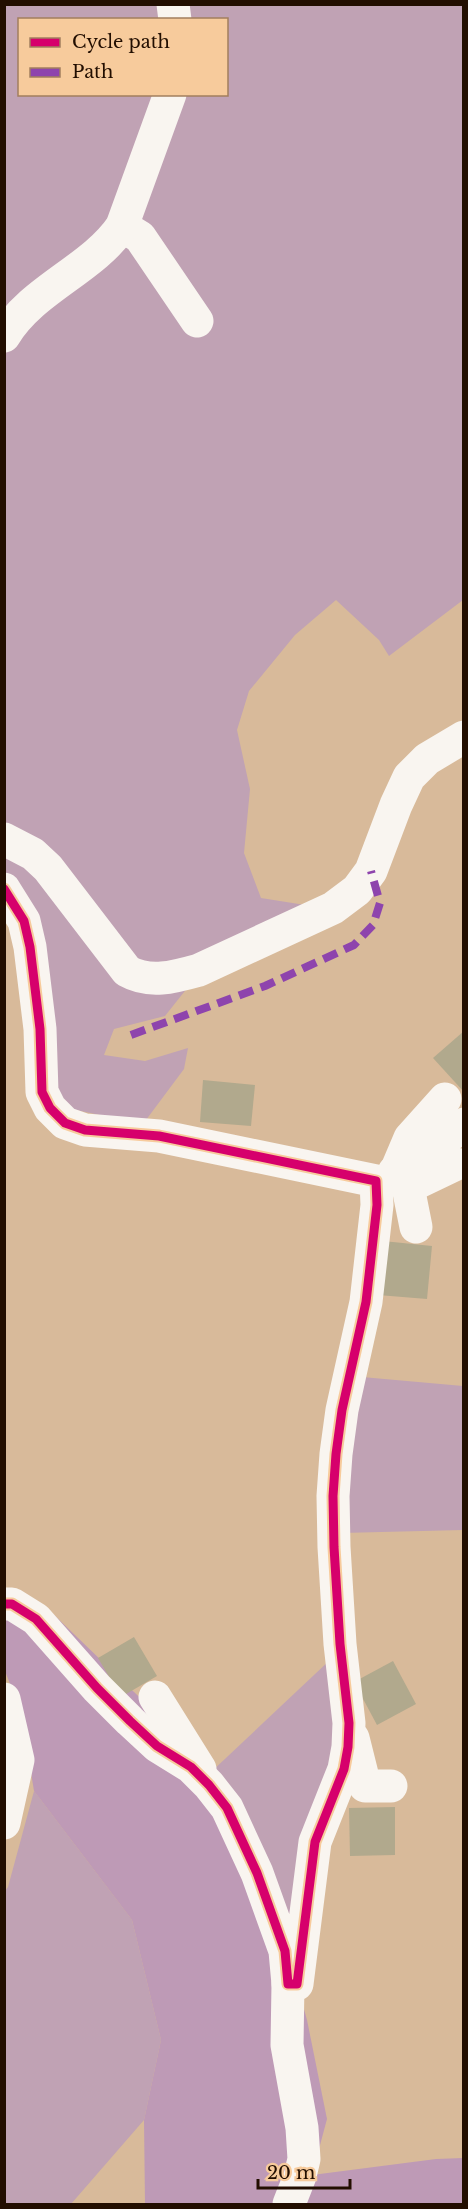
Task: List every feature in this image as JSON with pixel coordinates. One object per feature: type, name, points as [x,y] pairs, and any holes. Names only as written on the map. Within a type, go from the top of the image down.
[{"type":"street","points":[[4,336],[12,324],[52,288],[111,242],[122,226],[169,96]]},
{"type":"street","points":[[122,226],[140,237],[197,321]]},
{"type":"street","points":[[4,839],[33,854],[48,868],[127,971],[137,977],[153,979],[178,976],[199,969],[333,908],[357,890],[371,871],[409,777],[427,759],[464,737]]},
{"type":"street","points":[[4,889],[24,921],[30,947],[40,1029],[42,1092],[50,1108],[65,1123],[85,1130],[146,1135],[204,1144],[393,1180],[456,1164]]},
{"type":"street","points":[[288,1984],[297,1984],[315,1842],[344,1769],[348,1747],[349,1723],[334,1546],[333,1496],[342,1410],[366,1302],[377,1205],[393,1180],[416,1162],[454,1111]]},
{"type":"street","points":[[146,1135],[152,1117],[253,1135]]},
{"type":"street","points":[[393,1180],[416,1227]]},
{"type":"street","points":[[4,1604],[18,1607],[36,1619],[130,1722],[157,1746],[191,1767],[227,1808],[242,1837],[285,1951],[288,1984],[287,2045],[302,2128],[304,2159],[289,2205]]},
{"type":"street","points":[[339,1615],[363,1663]]},
{"type":"street","points":[[156,1697],[209,1785]]},
{"type":"street","points":[[4,1699],[18,1760],[4,1823]]},
{"type":"street","points":[[349,1723],[365,1786],[391,1786]]},
{"type":"shaded area","points":[[4,5],[463,5],[463,600],[389,656],[379,640],[336,600],[295,635],[249,691],[237,730],[250,789],[244,853],[261,898],[324,908],[196,977],[165,1016],[114,1029],[104,1055],[145,1061],[188,1048],[184,1069],[143,1124],[57,1106],[5,880]]},
{"type":"shaded area","points":[[362,1377],[463,1386],[463,1530],[341,1533]]},
{"type":"shaded area","points":[[5,1604],[49,1610],[190,1746],[297,1984],[307,2020],[327,2119],[312,2175],[436,2159],[463,2158],[463,2204],[145,2204],[144,2120],[161,2040],[132,1920],[34,1791],[21,1712],[5,1671]]},
{"type":"shaded area","points":[[348,1643],[297,1984],[211,1772]]},
{"type":"shaded area","points":[[34,1791],[132,1920],[161,2040],[144,2120],[71,2204],[5,2204],[5,1891]]},
{"type":"building","points":[[464,1031],[464,1092],[433,1058]]},
{"type":"building","points":[[203,1080],[255,1085],[251,1126],[200,1122]]},
{"type":"building","points":[[383,1241],[432,1246],[427,1299],[378,1295]]},
{"type":"building","points":[[134,1637],[157,1676],[121,1697],[98,1658]]},
{"type":"building","points":[[393,1661],[416,1704],[377,1725],[354,1682]]},
{"type":"building","points":[[395,1807],[395,1855],[350,1856],[349,1808]]},
{"type":"marked path","points":[[131,1035],[265,986],[354,945],[373,925],[380,903],[371,871]]},
{"type":"cycle path","points":[[4,889],[24,921],[30,947],[40,1029],[42,1092],[50,1108],[65,1123],[85,1130],[159,1136],[376,1181],[377,1205],[366,1302],[342,1410],[333,1496],[340,1644],[349,1723],[348,1747],[344,1769],[315,1842],[297,1984],[288,1984],[285,1951],[257,1873],[227,1808],[191,1767],[157,1746],[130,1721],[97,1688],[36,1619],[12,1604],[4,1604]]}]
